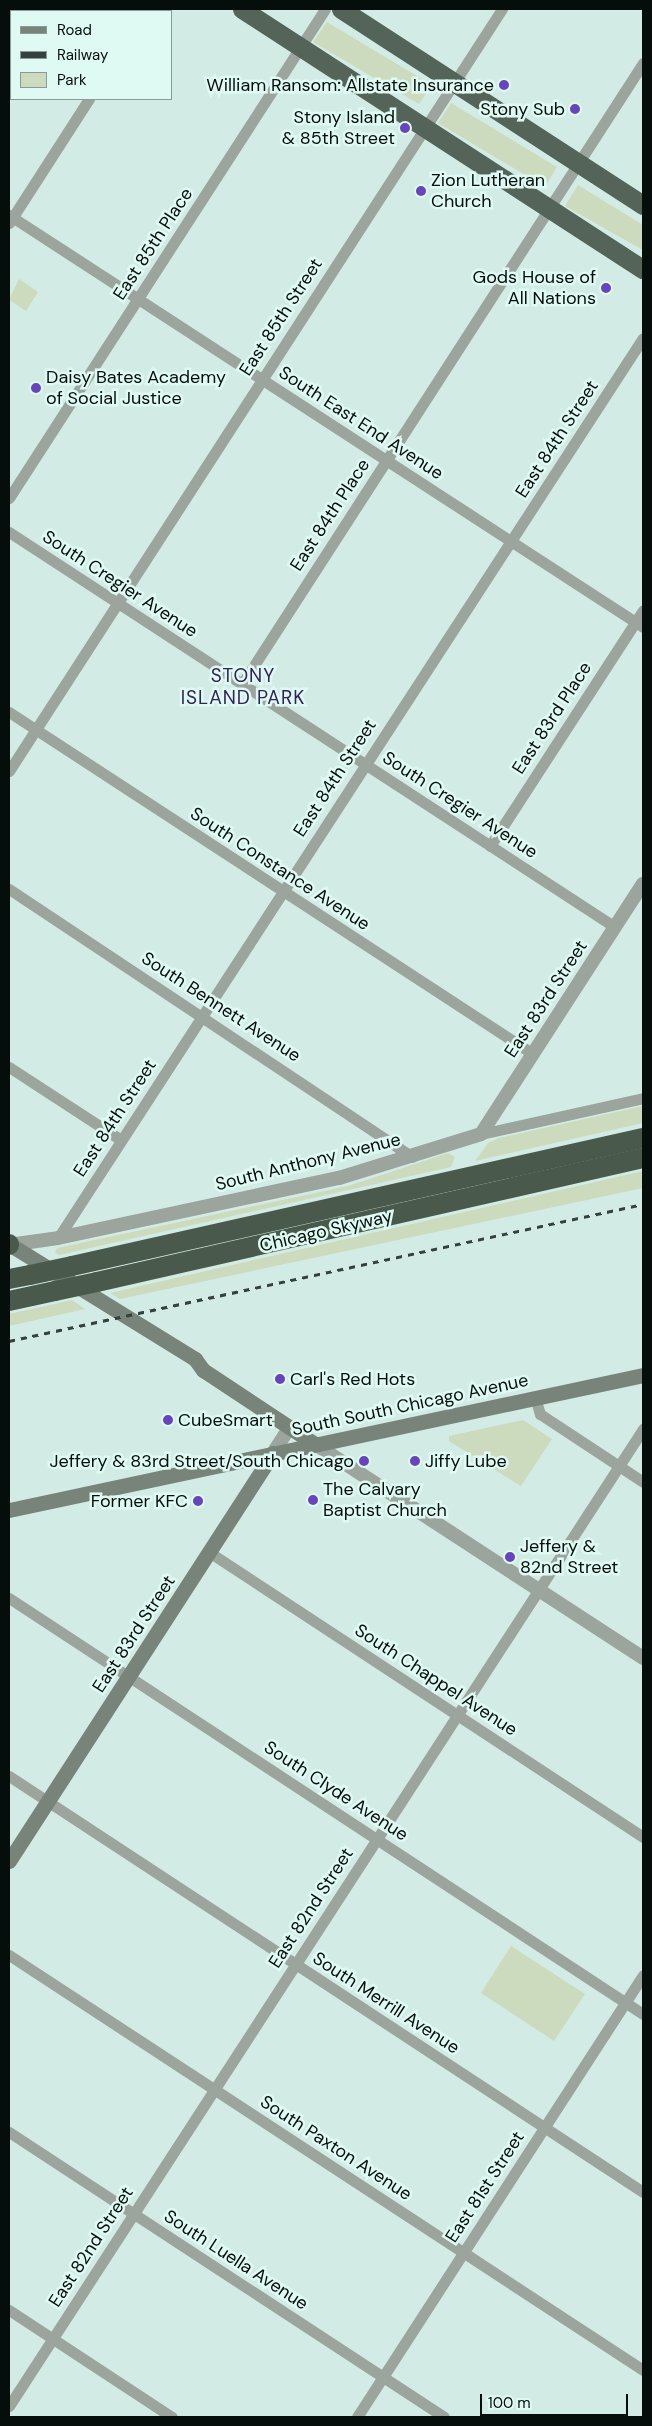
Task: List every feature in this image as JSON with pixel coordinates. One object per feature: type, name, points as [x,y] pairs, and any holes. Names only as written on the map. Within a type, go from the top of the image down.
[{"type":"highway","points":[[242,9],[643,269]]},
{"type":"highway","points":[[341,9],[643,205]]},
{"type":"highway","name":"Chicago Skyway","points":[[9,1279],[643,1138]]},
{"type":"highway","name":"Chicago Skyway","points":[[9,1301],[55,1291],[95,1290],[457,1201],[643,1158]]},
{"type":"main road","points":[[9,1244],[95,1290],[107,1314],[189,1366],[202,1370],[315,1444]]},
{"type":"main road","name":"South South Chicago Avenue","points":[[9,1510],[643,1375]]},
{"type":"main road","name":"East 83rd Street","points":[[9,1861],[273,1453]]},
{"type":"street","name":"East 85th Place","points":[[9,498],[325,9]]},
{"type":"street","name":"East 85th Street","points":[[9,771],[502,9]]},
{"type":"street","name":"East 84th Place","points":[[242,684],[643,63]]},
{"type":"street","points":[[10,219],[88,100]]},
{"type":"street","name":"South East End Avenue","points":[[10,219],[138,299],[639,625]]},
{"type":"street","name":"East 84th Street","points":[[58,1238],[643,338]]},
{"type":"street","name":"South Cregier Avenue","points":[[9,532],[615,927]]},
{"type":"street","name":"East 83rd Place","points":[[490,846],[639,625],[643,610]]},
{"type":"street","name":"South Constance Avenue","points":[[9,712],[282,892],[533,1054]]},
{"type":"street","name":"East 83rd Street","points":[[481,1134],[643,884]]},
{"type":"street","name":"South Bennett Avenue","points":[[9,889],[412,1157]]},
{"type":"street","points":[[9,1067],[121,1140]]},
{"type":"street","name":"South Anthony Avenue","points":[[9,1244],[58,1238],[340,1178],[481,1134],[643,1098]]},
{"type":"street","points":[[535,1397],[540,1414],[643,1482]]},
{"type":"street","name":"East 83rd Street","points":[[273,1453],[290,1427]]},
{"type":"street","name":"East 82nd Street","points":[[9,2406],[643,1429]]},
{"type":"street","points":[[315,1444],[643,1658]]},
{"type":"street","name":"South Chappel Avenue","points":[[209,1552],[643,1837]]},
{"type":"street","name":"South Clyde Avenue","points":[[9,1598],[643,2014]]},
{"type":"street","name":"South Merrill Avenue","points":[[9,1776],[643,2192]]},
{"type":"street","name":"South Paxton Avenue","points":[[9,1955],[643,2370]]},
{"type":"street","name":"East 81st Street","points":[[357,2417],[643,1975]]},
{"type":"street","name":"South Luella Avenue","points":[[9,2132],[444,2417]]},
{"type":"street","points":[[9,2310],[172,2417]]},
{"type":"green space","points":[[327,22],[432,85],[419,104],[313,42]]},
{"type":"green space","points":[[451,103],[557,167],[545,187],[438,123]]},
{"type":"green space","points":[[578,185],[643,225],[643,250],[565,206]]},
{"type":"green space","points":[[19,279],[38,292],[26,311],[9,300]]},
{"type":"green space","points":[[643,1106],[643,1123],[475,1161],[488,1143],[499,1138]]},
{"type":"green space","points":[[448,1153],[455,1157],[451,1167],[59,1255],[55,1253],[57,1248],[348,1186]]},
{"type":"green space","points":[[643,1171],[643,1188],[120,1299],[110,1293]]},
{"type":"green space","points":[[72,1300],[85,1309],[9,1326],[9,1314]]},
{"type":"green space","points":[[523,1420],[552,1439],[521,1486],[449,1441],[449,1436]]},
{"type":"green space","points":[[511,1946],[585,1994],[554,2041],[481,1993]]},
{"type":"railway","points":[[9,1341],[643,1204]]},
{"type":"place","name":"William Ransom: Allstate Insurance","points":[[504,85]]},
{"type":"place","name":"Stony Sub","points":[[575,109]]},
{"type":"place","name":"Stony Island & 85th Street","points":[[405,128]]},
{"type":"place","name":"Zion Lutheran Church","points":[[421,191]]},
{"type":"place","name":"Gods House of All Nations","points":[[606,288]]},
{"type":"place","name":"Daisy Bates Academy of Social Justice","points":[[36,388]]},
{"type":"place","name":"Carl's Red Hots","points":[[280,1379]]},
{"type":"place","name":"CubeSmart","points":[[168,1420]]},
{"type":"place","name":"Jeffery & 83rd Street/South Chicago","points":[[364,1461]]},
{"type":"place","name":"Jiffy Lube","points":[[415,1461]]},
{"type":"place","name":"The Calvary Baptist Church","points":[[313,1500]]},
{"type":"place","name":"Former KFC","points":[[198,1501]]},
{"type":"place","name":"Jeffery & 82nd Street","points":[[510,1557]]},
{"type":"district","name":"STONY ISLAND PARK","points":[[243,687]]}]
